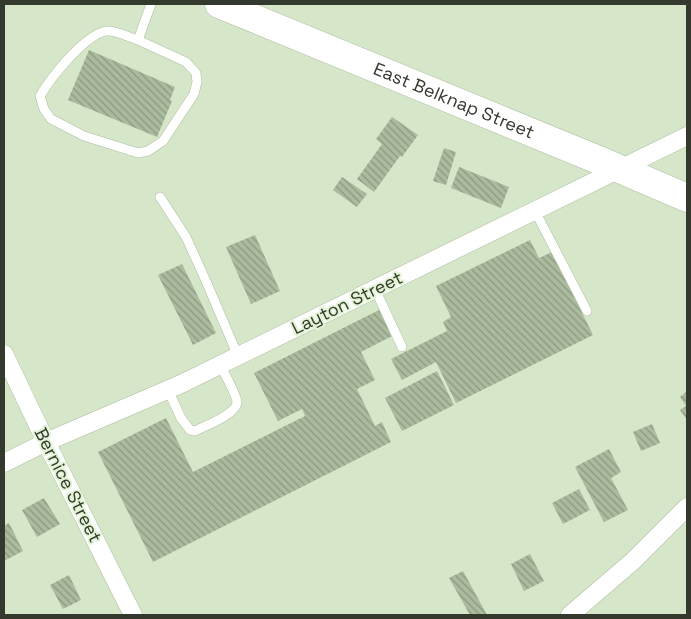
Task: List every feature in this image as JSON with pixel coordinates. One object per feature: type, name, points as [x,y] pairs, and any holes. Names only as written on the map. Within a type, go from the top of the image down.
[{"type":"main road","name":"East Belknap Street","points":[[219,4],[687,198]]},
{"type":"street","name":"Layton Street","points":[[4,463],[46,442],[168,390],[687,136]]},
{"type":"street","name":"Bernice Street","points":[[4,354],[133,615]]},
{"type":"street","points":[[570,615],[634,561],[687,507]]},
{"type":"lane","points":[[138,40],[151,4]]},
{"type":"lane","points":[[106,31],[116,32],[138,40],[186,62],[196,73],[197,82],[194,94],[163,141],[148,152],[138,153],[84,136],[51,119],[44,109],[40,96],[52,77],[81,46],[94,35],[106,31]]},
{"type":"lane","points":[[160,197],[186,237],[238,356]]},
{"type":"lane","points":[[535,210],[587,311]]},
{"type":"lane","points":[[375,289],[402,346]]},
{"type":"lane","points":[[168,390],[190,430],[195,430],[231,413],[236,407],[237,402],[220,365]]},
{"type":"building","points":[[89,50],[175,87],[170,100],[172,101],[157,137],[68,100]]},
{"type":"building","points":[[392,117],[418,135],[374,192],[357,179],[382,144],[376,139]]},
{"type":"building","points":[[444,148],[456,152],[446,185],[433,181]]},
{"type":"building","points":[[459,167],[509,187],[501,208],[451,188]]},
{"type":"building","points":[[342,177],[367,194],[357,207],[333,190]]},
{"type":"building","points":[[255,235],[280,291],[251,304],[226,247]]},
{"type":"building","points":[[530,240],[539,258],[552,252],[593,335],[456,403],[436,362],[402,380],[391,359],[447,331],[443,322],[451,317],[436,286]]},
{"type":"building","points":[[182,264],[216,333],[193,345],[158,275]]},
{"type":"building","points":[[379,310],[392,336],[361,352],[375,380],[357,389],[375,426],[382,422],[391,442],[153,562],[98,452],[166,418],[193,472],[305,416],[302,409],[278,421],[254,373]]},
{"type":"building","points":[[437,371],[454,405],[402,431],[385,398]]},
{"type":"building","points":[[687,391],[687,420],[680,410],[686,406],[680,397]]},
{"type":"building","points":[[652,424],[660,443],[641,451],[633,432]]},
{"type":"building","points":[[609,449],[621,472],[611,478],[628,510],[604,522],[575,467]]},
{"type":"building","points":[[579,489],[590,510],[563,524],[552,503]]},
{"type":"building","points":[[44,498],[60,524],[37,537],[22,510]]},
{"type":"building","points":[[9,523],[23,551],[4,561],[4,526]]},
{"type":"building","points":[[530,554],[544,581],[524,591],[511,564]]},
{"type":"building","points":[[463,571],[487,615],[470,615],[449,578]]},
{"type":"building","points":[[69,575],[81,600],[63,609],[50,585]]}]
